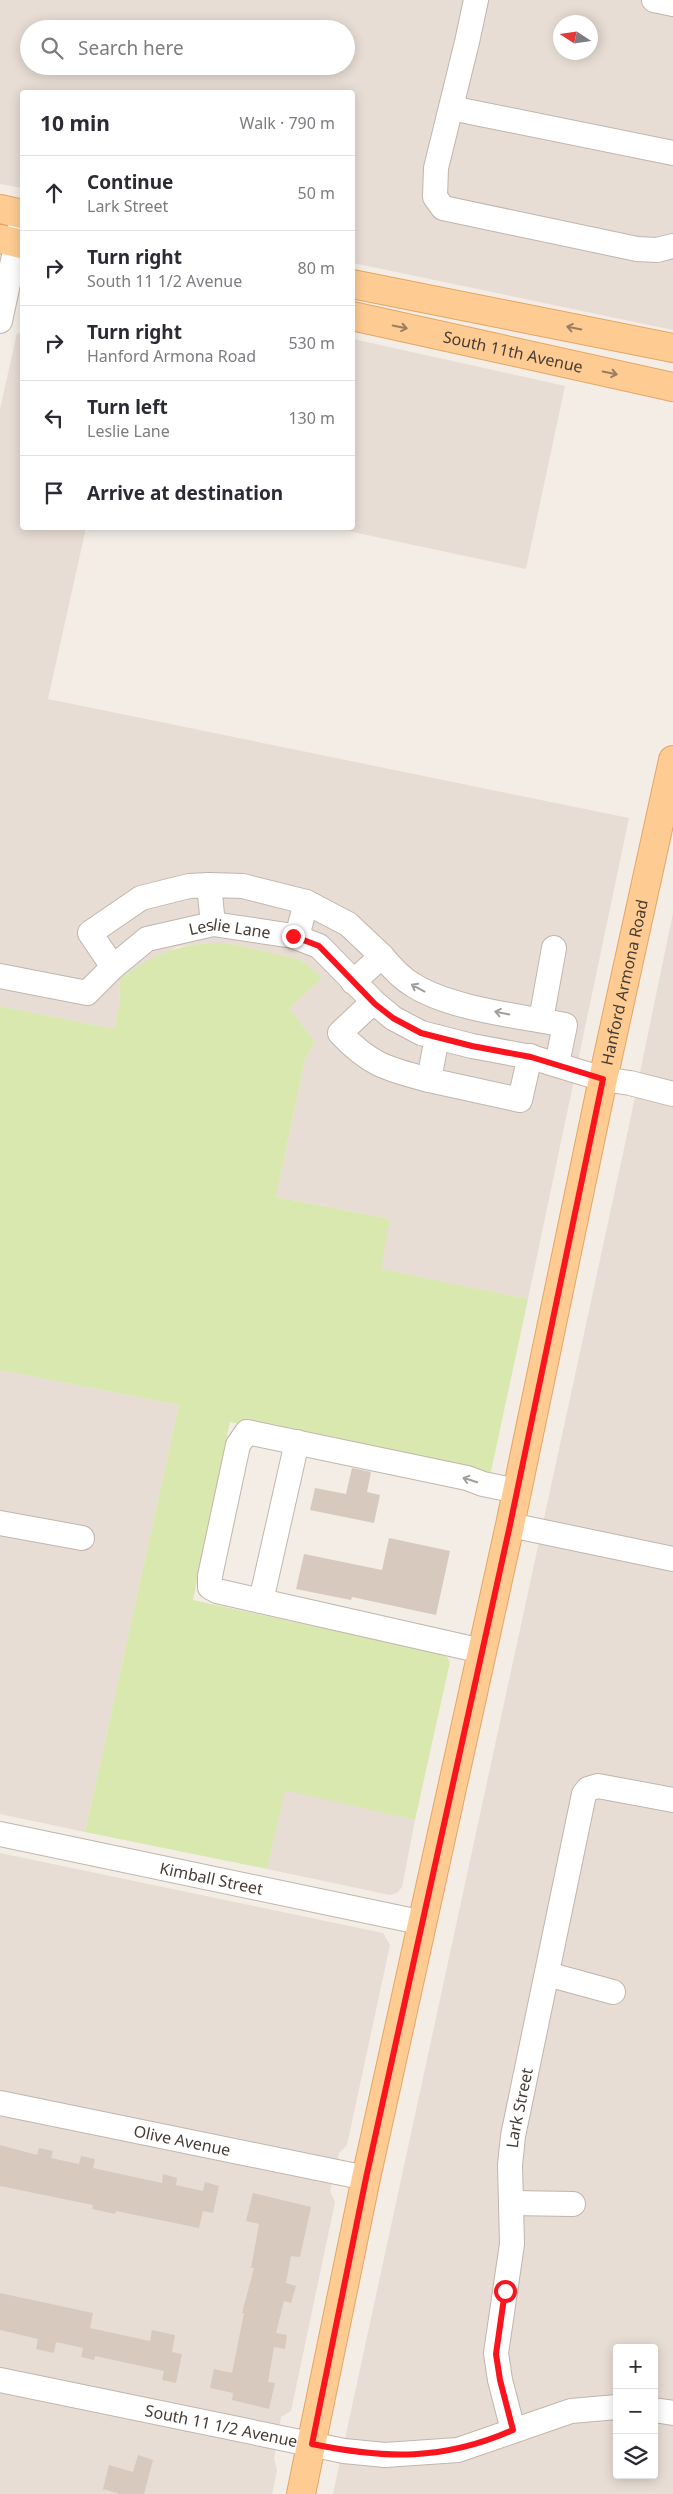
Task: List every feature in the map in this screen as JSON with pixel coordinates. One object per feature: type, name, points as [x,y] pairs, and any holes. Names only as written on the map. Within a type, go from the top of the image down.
[{"type":"main road","points":[[0,209],[20,214]]},
{"type":"main road","name":"South 11th Avenue","points":[[355,285],[673,348]]},
{"type":"main road","name":"South 11th Avenue","points":[[355,317],[673,387]]},
{"type":"main road","name":"Hanford Armona Road","points":[[301,2494],[366,2178],[424,1923],[510,1525],[603,1079],[673,760]]},
{"type":"street","points":[[476,0],[434,181],[435,197],[443,208],[637,249],[657,250],[673,246]]},
{"type":"street","points":[[654,0],[673,4]]},
{"type":"street","points":[[451,108],[673,153]]},
{"type":"street","points":[[0,321],[15,236]]},
{"type":"street","points":[[209,885],[213,924]]},
{"type":"street","points":[[113,966],[90,934],[141,898],[189,886],[242,886],[306,902],[348,924],[414,986],[463,1005],[565,1025],[557,1064]]},
{"type":"street","points":[[297,938],[306,902]]},
{"type":"street","name":"Leslie Lane","points":[[0,976],[87,993],[113,966],[147,939],[213,924],[297,938],[319,946],[373,1002],[393,1018],[421,1033],[530,1056],[603,1079],[630,1083],[673,1094]]},
{"type":"street","points":[[541,1020],[554,948]]},
{"type":"street","points":[[353,982],[382,956]]},
{"type":"street","points":[[373,1002],[340,1032],[358,1053],[389,1070],[520,1100],[530,1056]]},
{"type":"street","points":[[429,1080],[463,1005]]},
{"type":"street","points":[[482,1651],[217,1591],[210,1587],[210,1576],[238,1444],[247,1432],[467,1478],[483,1484],[517,1491]]},
{"type":"street","points":[[261,1601],[297,1442]]},
{"type":"street","points":[[0,1522],[82,1538]]},
{"type":"street","points":[[510,1525],[673,1558]]},
{"type":"street","name":"Lark Street","points":[[513,2430],[500,2380],[496,2354],[512,2244],[513,2136],[584,1794],[588,1788],[598,1786],[673,1800]]},
{"type":"street","name":"Kimball Street","points":[[0,1834],[424,1923]]},
{"type":"street","points":[[547,1974],[613,1992]]},
{"type":"street","name":"Olive Avenue","points":[[0,2103],[366,2178]]},
{"type":"street","points":[[511,2204],[573,2204]]},
{"type":"street","name":"South 11 1/2 Avenue","points":[[0,2380],[312,2444],[385,2455],[458,2450],[484,2443],[513,2430],[571,2411],[613,2407]]},
{"type":"street","points":[[658,2411],[673,2413]]},
{"type":"shaded area","points":[[0,0],[673,0],[673,330],[355,263],[355,90],[20,90],[20,188],[0,184]]},
{"type":"shaded area","points":[[17,333],[20,334],[20,530],[86,530],[48,699],[629,818],[528,1299],[380,1269],[390,1219],[276,1197],[305,1059],[315,1042],[289,1008],[321,978],[308,965],[298,959],[227,943],[177,947],[120,979],[119,1006],[114,1029],[0,1006],[0,409]]},
{"type":"shaded area","points":[[355,339],[565,386],[526,569],[343,530],[355,530]]},
{"type":"shaded area","points":[[673,913],[673,2494],[333,2494],[630,1121]]},
{"type":"shaded area","points":[[0,1370],[179,1405],[85,1832],[0,1814]]},
{"type":"shaded area","points":[[284,1789],[415,1820],[402,1887],[397,1893],[390,1895],[267,1869]]},
{"type":"shaded area","points":[[0,1853],[383,1933],[390,1945],[347,2145],[339,2153],[330,2191],[335,2202],[291,2411],[281,2417],[274,2459],[277,2470],[272,2494],[0,2494]]},
{"type":"green space","points":[[210,943],[227,943],[298,959],[308,965],[322,978],[289,1008],[315,1042],[305,1059],[276,1197],[390,1219],[381,1269],[528,1299],[490,1476],[230,1422],[193,1600],[441,1654],[447,1657],[450,1662],[415,1820],[285,1790],[267,1869],[85,1832],[179,1405],[0,1370],[0,1006],[114,1029],[119,1006],[120,979],[162,954],[184,947]]},
{"type":"building","points":[[352,1468],[371,1472],[367,1492],[380,1495],[374,1523],[310,1510],[315,1488],[346,1494]]},
{"type":"building","points":[[389,1538],[450,1551],[436,1615],[352,1597],[351,1600],[296,1589],[304,1554],[382,1570]]},
{"type":"building","points":[[0,2145],[37,2155],[39,2148],[53,2151],[51,2158],[79,2164],[81,2156],[95,2159],[93,2168],[162,2183],[163,2174],[177,2178],[176,2185],[203,2191],[205,2182],[219,2186],[213,2213],[203,2211],[199,2228],[116,2211],[115,2214],[92,2209],[93,2205],[0,2186]]},
{"type":"building","points":[[253,2193],[311,2207],[300,2257],[291,2256],[286,2283],[296,2286],[291,2303],[284,2301],[276,2333],[287,2335],[285,2349],[274,2347],[268,2382],[275,2383],[269,2409],[232,2400],[233,2393],[210,2388],[214,2369],[232,2373],[244,2313],[242,2313],[254,2268],[251,2268],[259,2224],[246,2221]]},
{"type":"building","points":[[0,2293],[93,2313],[90,2328],[150,2341],[152,2330],[175,2335],[172,2352],[182,2354],[176,2383],[162,2380],[164,2371],[95,2356],[94,2360],[81,2357],[83,2348],[56,2342],[54,2353],[36,2349],[38,2339],[0,2330]]},
{"type":"building","points":[[138,2455],[153,2460],[144,2494],[120,2494],[103,2489],[109,2465],[133,2472]]},
{"type":"route","points":[[293,936],[319,946],[375,1004],[393,1018],[421,1033],[472,1046],[531,1057],[582,1071],[603,1079],[510,1525],[424,1923],[366,2178],[312,2444],[344,2451],[385,2455],[430,2453],[458,2450],[484,2443],[513,2430],[500,2380],[496,2354],[496,2340],[505,2291]]}]
